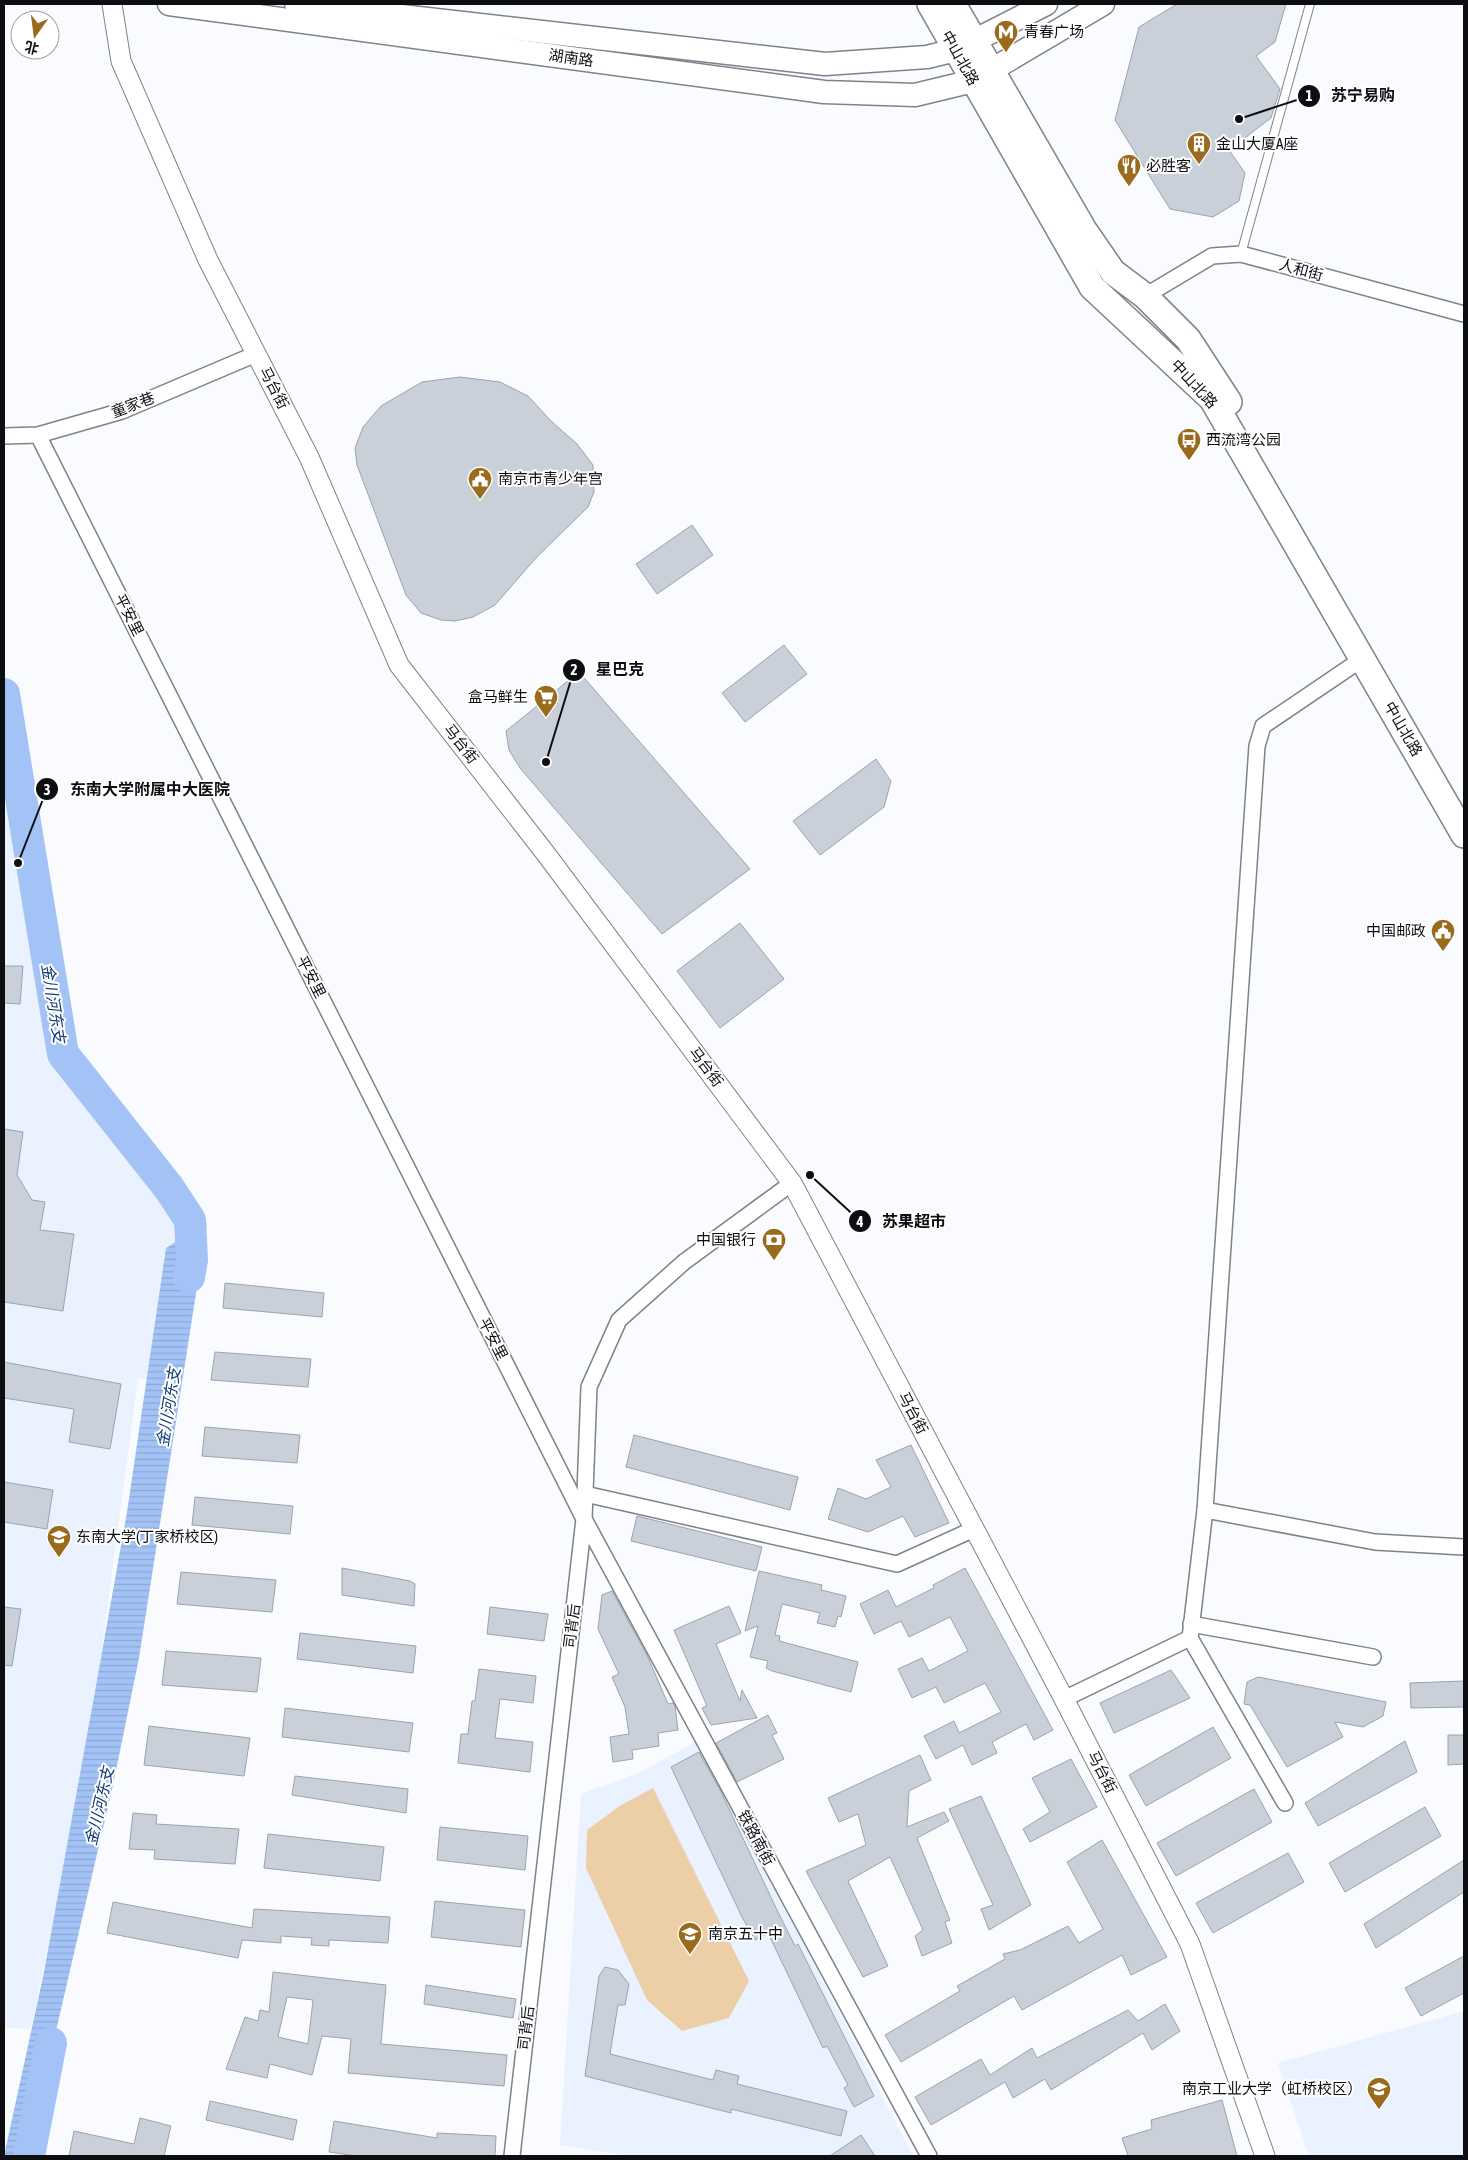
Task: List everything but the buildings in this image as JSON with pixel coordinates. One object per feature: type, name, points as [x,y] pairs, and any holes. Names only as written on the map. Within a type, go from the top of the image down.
[{"type":"main road","name":"湖南路","points":[[169,4],[824,92],[915,95],[982,75],[1103,4]]},
{"type":"main road","name":"湖南路","points":[[296,4],[826,64],[927,57],[965,45],[1046,4]]},
{"type":"main road","name":"中山北路","points":[[930,4],[965,45],[1092,287],[1212,399],[1464,835]]},
{"type":"main road","name":"中山北路","points":[[953,4],[965,45]]},
{"type":"main road","name":"中山北路","points":[[982,75],[1113,272],[1145,296],[1188,339],[1224,392],[1464,809]]},
{"type":"street","name":"马台街","points":[[112,4],[121,61],[208,260],[309,457],[399,665],[546,854],[792,1183],[1064,1699],[1190,1944],[1266,2156]]},
{"type":"street","name":"人和街","points":[[1145,296],[1212,256],[1242,254],[1464,314]]},
{"type":"street","name":"童家巷","points":[[4,436],[38,435],[122,411],[256,354]]},
{"type":"street","name":"平安里","points":[[38,435],[584,1519]]},
{"type":"street","points":[[1285,1803],[1191,1631],[1205,1510],[1257,746],[1263,726],[1362,659]]},
{"type":"street","name":"司背后","points":[[512,2156],[584,1519],[588,1387],[619,1320],[684,1262],[792,1183]]},
{"type":"street","points":[[585,1494],[897,1564],[974,1529]]},
{"type":"street","points":[[1205,1510],[1375,1542],[1464,1547]]},
{"type":"street","name":"铁路南街","points":[[584,1519],[929,2156]]},
{"type":"street","points":[[1064,1699],[1191,1631],[1373,1657]]},
{"type":"lane","points":[[1242,254],[1310,4]]},
{"type":"shaded area","points":[[4,671],[63,1054],[169,1188],[190,1220],[192,1260],[172,1382],[138,1378],[90,1738],[31,2029],[4,2028]]},
{"type":"shaded area","name":"南京五十中","points":[[702,1738],[741,1823],[913,2156],[629,2156],[560,2145],[581,1794],[639,1773]]},
{"type":"shaded area","points":[[653,1788],[749,1981],[729,2018],[682,2031],[647,2000],[586,1868],[587,1830],[621,1805]]},
{"type":"shaded area","name":"南京工业大学（虹桥校区）","points":[[1464,2011],[1464,2156],[1309,2156],[1278,2063]]},
{"type":"water","points":[[207,1223],[139,1658],[113,1785],[27,2156],[4,2156],[43,1977],[94,1697],[127,1512],[166,1248]]},
{"type":"waterway","name":"金川河东支","points":[[4,694],[63,1054],[169,1188],[190,1220],[192,1260],[189,1277]]},
{"type":"waterway","name":"金川河东支","points":[[29,2156],[51,2043]]},
{"type":"place","name":"青春广场","points":[[1006,53]]},
{"type":"place","name":"苏宁易购","points":[[1239,119]]},
{"type":"place","name":"金山大厦A座","points":[[1199,165]]},
{"type":"place","name":"必胜客","points":[[1129,187]]},
{"type":"place","name":"西流湾公园","points":[[1189,461]]},
{"type":"place","name":"南京市青少年宫","points":[[480,500]]},
{"type":"place","name":"盒马鲜生","points":[[546,718]]},
{"type":"place","name":"星巴克","points":[[546,762]]},
{"type":"place","name":"东南大学附属中大医院","points":[[18,863]]},
{"type":"place","name":"中国邮政","points":[[1443,952]]},
{"type":"place","name":"苏果超市","points":[[810,1175]]},
{"type":"place","name":"中国银行","points":[[774,1261]]},
{"type":"place","name":"东南大学(丁家桥校区)","points":[[59,1558]]},
{"type":"place","name":"南京五十中","points":[[690,1955]]},
{"type":"place","name":"南京工业大学（虹桥校区）","points":[[1379,2110]]}]
